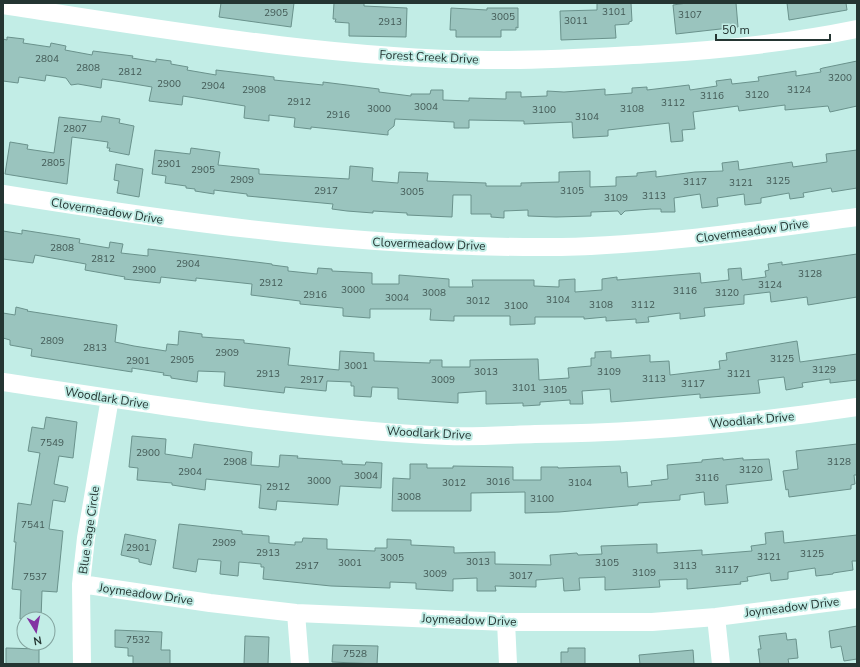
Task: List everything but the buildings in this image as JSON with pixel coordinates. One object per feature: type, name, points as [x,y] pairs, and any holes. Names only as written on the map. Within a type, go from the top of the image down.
[{"type":"street","name":"Forest Creek Drive","points":[[3,4],[162,29],[305,47],[406,57],[486,60],[543,60],[711,50],[816,38],[857,29]]},
{"type":"street","name":"Clovermeadow Drive","points":[[3,194],[146,217],[295,236],[394,243],[473,246],[562,247],[633,244],[690,239],[857,217]]},
{"type":"street","name":"Woodlark Drive","points":[[3,382],[206,413],[381,431],[450,436],[602,433],[795,416],[857,406]]},
{"type":"street","name":"Blue Sage Circle","points":[[82,664],[81,584],[86,538],[110,398]]},
{"type":"street","name":"Joymeadow Drive","points":[[81,584],[210,603],[296,613],[506,622],[652,622],[716,617],[857,599]]},
{"type":"street","points":[[296,613],[300,664]]},
{"type":"street","points":[[716,617],[721,664]]},
{"type":"street","points":[[506,622],[508,664]]}]
